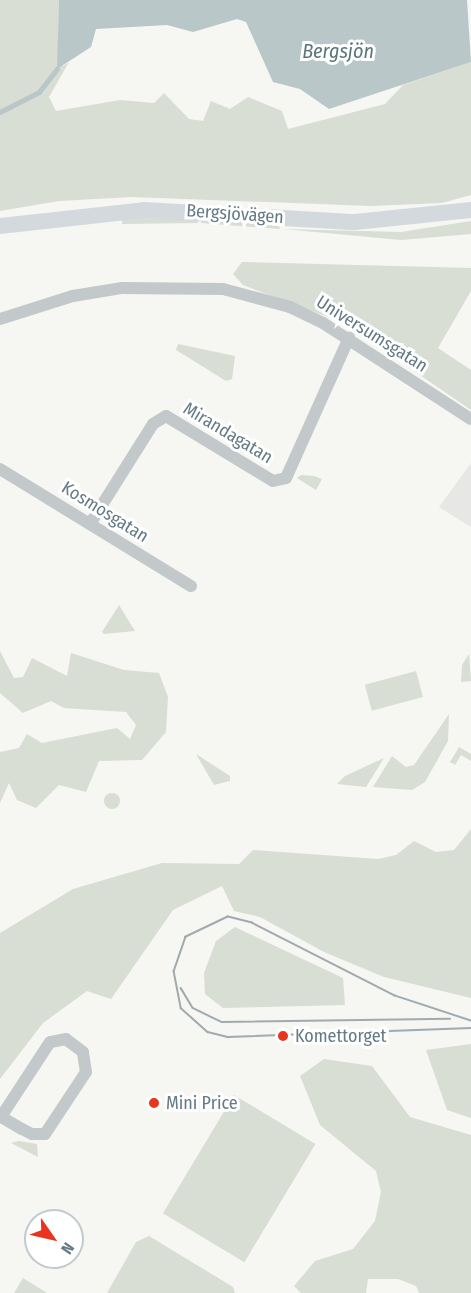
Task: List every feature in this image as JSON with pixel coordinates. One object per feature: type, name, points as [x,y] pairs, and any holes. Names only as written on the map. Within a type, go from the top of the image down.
[{"type":"street","name":"Bergsjövägen","points":[[0,226],[144,210],[355,222],[471,210]]},
{"type":"street","name":"Universumsgatan","points":[[0,319],[73,296],[182,286],[258,297],[350,338],[471,419]]},
{"type":"street","name":"Mirandagatan","points":[[90,524],[153,424],[166,416],[273,481],[286,478],[350,338]]},
{"type":"street","name":"Kosmosgatan","points":[[0,469],[191,586]]},
{"type":"street","points":[[66,1039],[83,1052],[86,1072],[45,1134],[32,1134],[1,1117],[50,1042],[66,1039]]},
{"type":"shaded area","points":[[0,0],[59,0],[58,61],[63,66],[69,62],[49,97],[56,111],[120,100],[154,103],[164,93],[189,119],[203,121],[211,101],[230,109],[248,97],[282,111],[288,129],[385,104],[403,85],[471,62],[471,195],[442,203],[370,206],[132,197],[59,201],[0,211]]},
{"type":"shaded area","points":[[122,219],[198,219],[198,223],[122,224]]},
{"type":"shaded area","points":[[202,219],[279,226],[280,229],[201,223]]},
{"type":"shaded area","points":[[471,221],[471,234],[401,240],[283,229],[401,232]]},
{"type":"shaded area","points":[[242,262],[471,268],[471,291],[438,348],[471,370],[471,410],[344,323],[243,285],[233,274]]},
{"type":"shaded area","points":[[178,344],[235,356],[232,379],[226,381],[176,350]]},
{"type":"shaded area","points":[[471,463],[471,527],[439,507]]},
{"type":"shaded area","points":[[301,475],[322,479],[316,490],[297,478]]},
{"type":"shaded area","points":[[119,605],[135,631],[104,634],[102,632]]},
{"type":"shaded area","points":[[0,651],[14,678],[23,677],[32,658],[67,676],[71,653],[124,670],[159,673],[168,697],[166,732],[142,760],[99,761],[86,792],[59,785],[36,808],[17,800],[9,783],[0,803],[0,752],[19,748],[27,734],[42,743],[117,728],[130,739],[136,725],[126,712],[64,708],[51,701],[23,713],[0,693]]},
{"type":"shaded area","points":[[469,654],[471,681],[461,682],[462,665]]},
{"type":"shaded area","points":[[416,671],[423,697],[372,711],[365,685]]},
{"type":"shaded area","points":[[449,714],[448,741],[425,782],[412,790],[373,787],[392,756],[406,767],[414,765]]},
{"type":"shaded area","points":[[459,747],[471,754],[471,761],[461,755],[455,765],[450,762]]},
{"type":"shaded area","points":[[196,754],[230,776],[230,781],[214,785]]},
{"type":"shaded area","points":[[384,758],[366,787],[337,784],[345,776]]},
{"type":"shaded area","points":[[112,793],[120,801],[112,809],[104,801]]},
{"type":"shaded area","points":[[471,829],[471,998],[384,977],[324,952],[260,917],[234,911],[222,886],[173,910],[111,999],[87,991],[43,1023],[0,1079],[0,933],[73,889],[162,863],[239,864],[253,850],[378,859],[396,855],[414,841],[436,852],[454,850]]},
{"type":"shaded area","points":[[235,927],[343,978],[345,1005],[223,1008],[205,994],[204,973],[216,941]]},
{"type":"shaded area","points":[[471,1044],[471,1118],[447,1110],[426,1050]]},
{"type":"shaded area","points":[[324,1059],[372,1066],[410,1117],[471,1135],[471,1293],[419,1293],[416,1286],[398,1279],[368,1279],[366,1293],[301,1293],[294,1286],[315,1261],[353,1249],[375,1221],[381,1192],[376,1171],[320,1125],[300,1076]]},
{"type":"shaded area","points":[[234,1095],[315,1144],[244,1262],[163,1213]]},
{"type":"shaded area","points":[[19,1141],[37,1144],[38,1157],[11,1143]]},
{"type":"shaded area","points":[[149,1236],[233,1287],[235,1293],[107,1293],[136,1242]]},
{"type":"shaded area","points":[[23,1278],[47,1293],[14,1293]]},
{"type":"water","name":"Bergsjön","points":[[59,0],[467,0],[471,62],[329,109],[300,89],[273,82],[246,22],[237,19],[193,32],[167,25],[96,29],[91,47],[57,69]]},
{"type":"waterway","points":[[0,112],[39,92],[57,69]]},
{"type":"tram line","points":[[471,1021],[395,996],[252,923],[228,917],[186,937],[174,971],[181,1008],[208,1032],[228,1037],[471,1028]]},
{"type":"tram line","points":[[181,988],[193,1008],[222,1022],[450,1019]]},
{"type":"place","name":"Komettorget","points":[[283,1036]]},
{"type":"place","name":"Mini Price","points":[[154,1103]]}]
